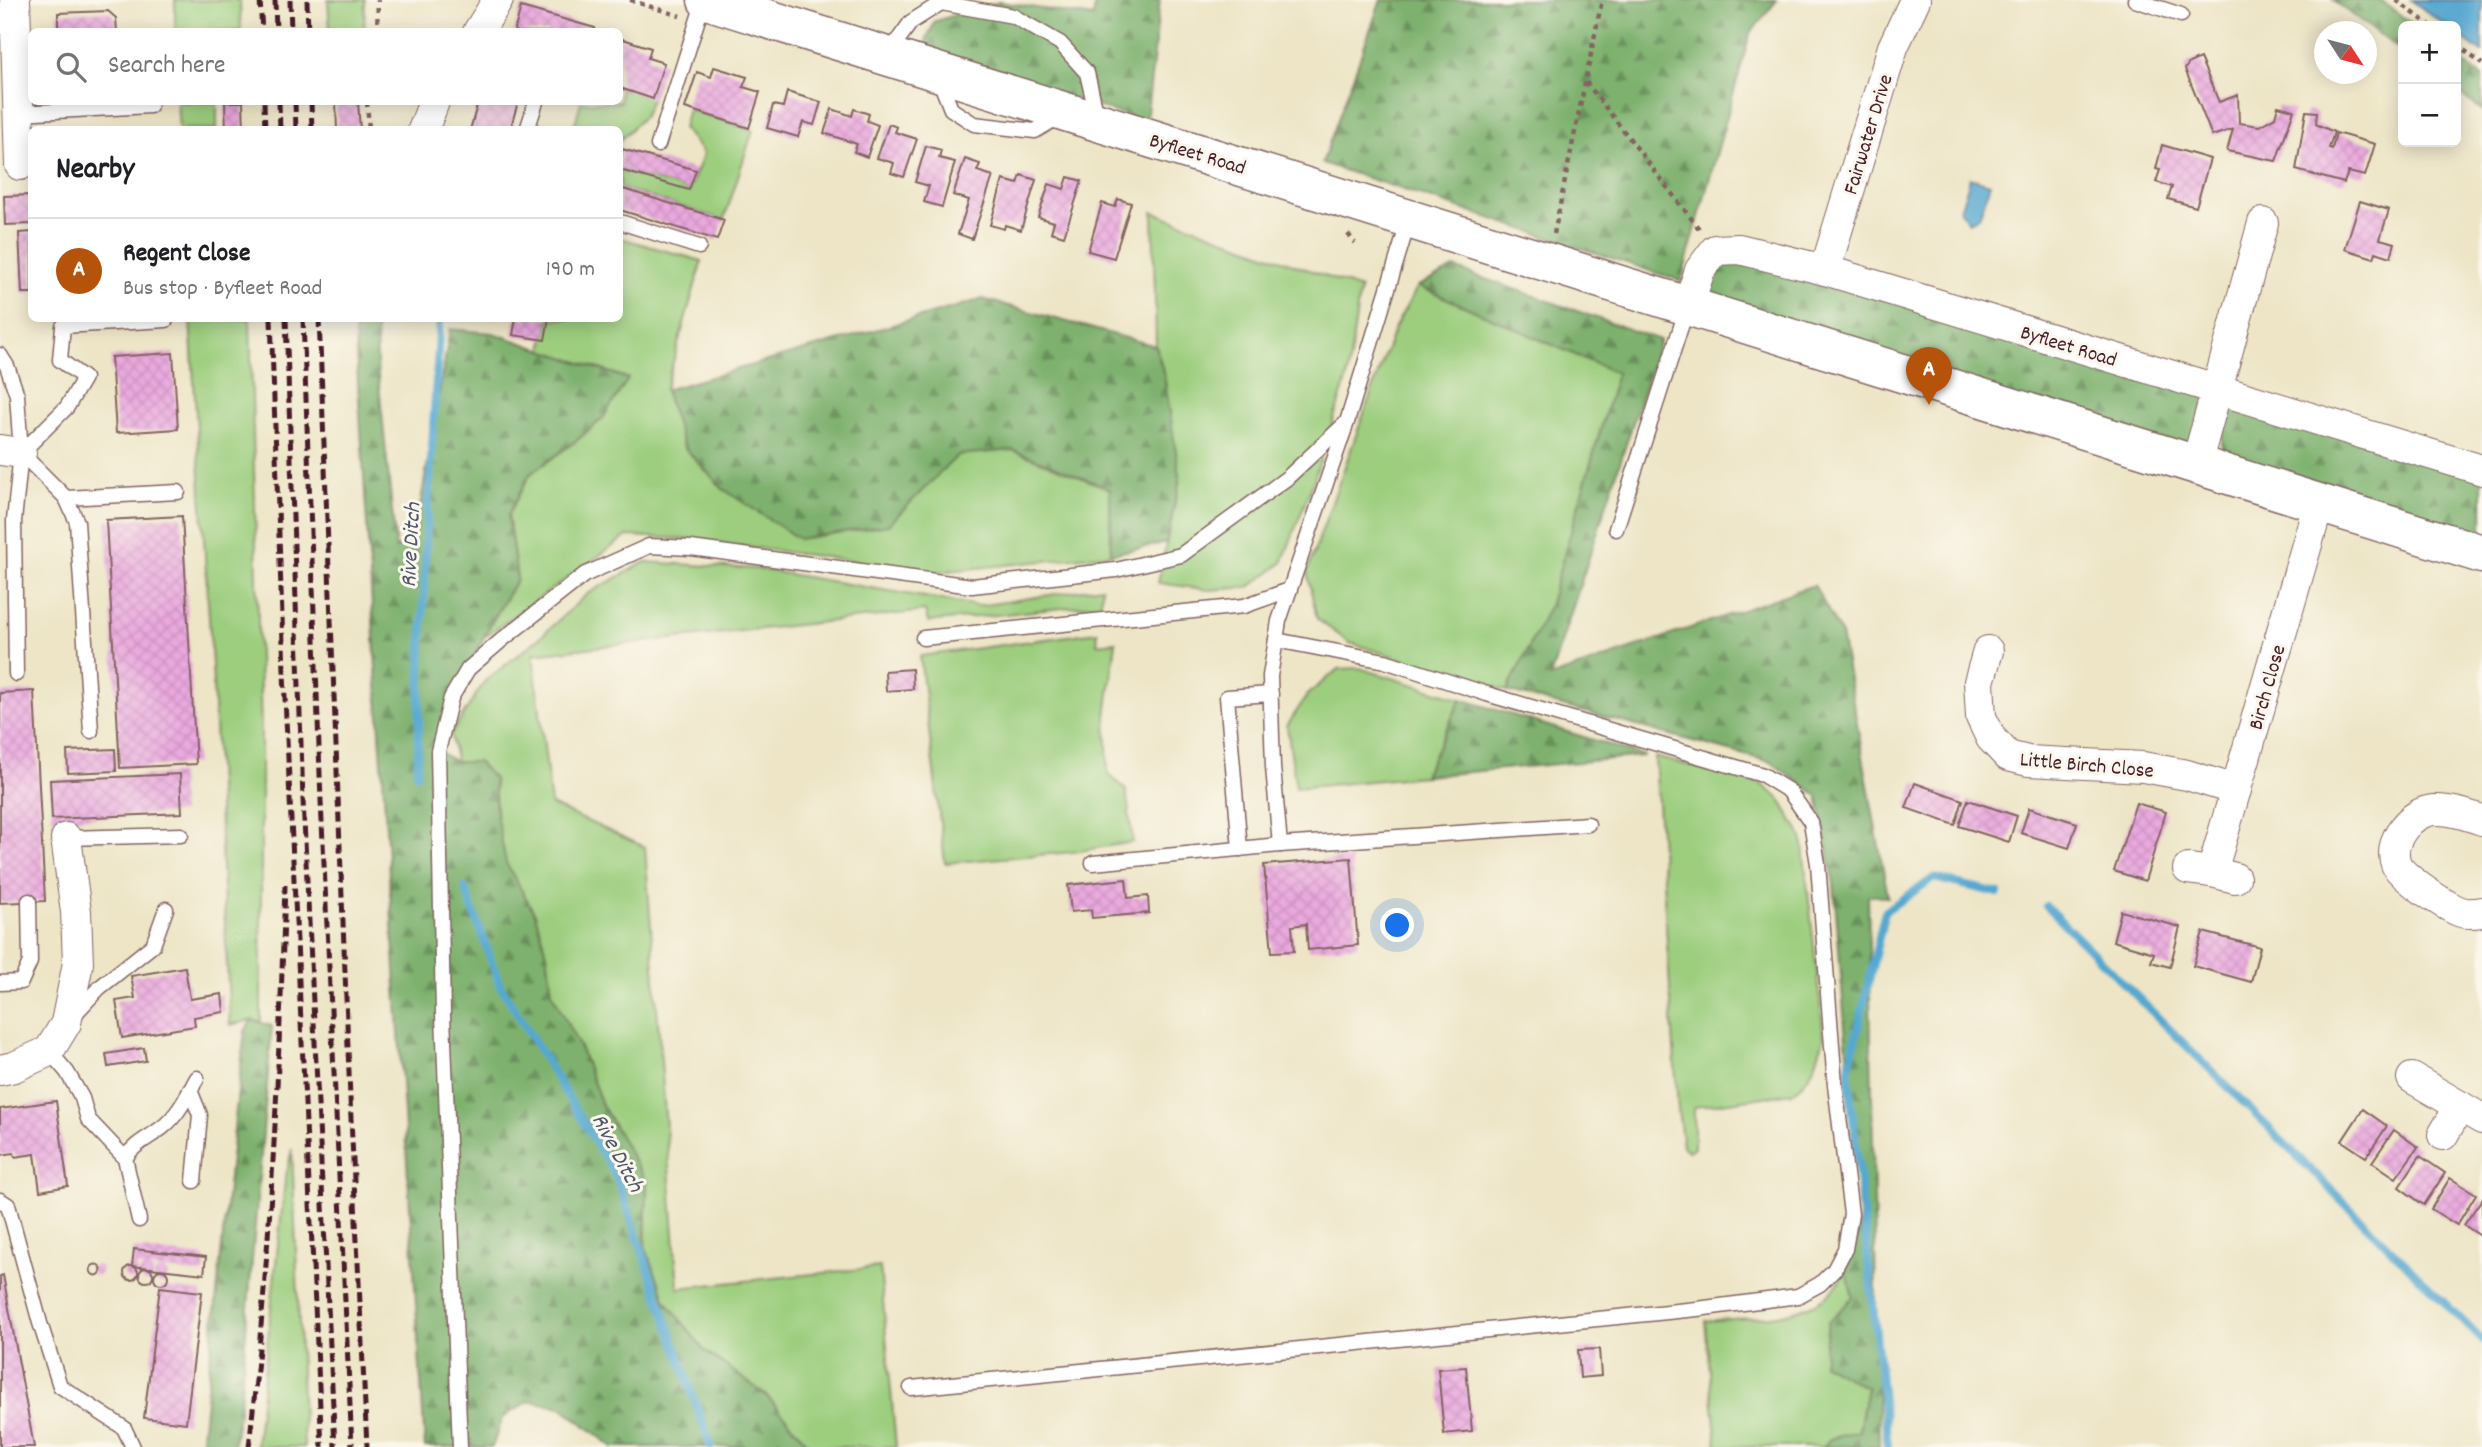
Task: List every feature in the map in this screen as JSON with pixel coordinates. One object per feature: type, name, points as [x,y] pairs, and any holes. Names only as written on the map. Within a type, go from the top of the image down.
[{"type":"main road","name":"Byfleet Road","points":[[705,0],[2482,555]]},
{"type":"street","points":[[15,0],[8,33],[9,81],[23,126],[20,165]]},
{"type":"street","points":[[480,28],[498,0]]},
{"type":"street","name":"Fairwater Drive","points":[[1825,270],[1893,47],[1915,0]]},
{"type":"street","points":[[425,126],[433,105]]},
{"type":"street","points":[[2196,465],[2263,223]]},
{"type":"street","name":"Byfleet Road","points":[[1716,250],[1739,249],[1825,270],[2482,470]]},
{"type":"street","points":[[1688,306],[1700,270],[1716,250]]},
{"type":"street","name":"Birch Close","points":[[2212,873],[2319,503]]},
{"type":"street","name":"Little Birch Close","points":[[1985,650],[1979,682],[1981,717],[1991,738],[2008,756],[2028,761],[2143,767],[2187,775],[2236,790]]},
{"type":"street","points":[[2482,820],[2434,810],[2416,815],[2401,831],[2395,844],[2396,864],[2407,879],[2462,913],[2482,912]]},
{"type":"street","points":[[0,1070],[14,1067],[49,1051],[66,1023],[78,963],[76,912],[66,838]]},
{"type":"street","points":[[2412,1078],[2471,1113],[2443,1135]]},
{"type":"lane","points":[[658,145],[705,0]]},
{"type":"lane","points":[[2135,0],[2181,15]]},
{"type":"lane","points":[[887,55],[911,22],[941,3],[1013,16],[1060,43],[1087,73],[1083,117]]},
{"type":"lane","points":[[23,126],[150,105]]},
{"type":"lane","points":[[528,126],[535,105]]},
{"type":"lane","points":[[1280,845],[1273,767],[1270,676],[1279,621],[1347,422],[1409,219]]},
{"type":"lane","points":[[623,223],[699,247]]},
{"type":"lane","points":[[1616,529],[1688,306]]},
{"type":"lane","points":[[11,452],[67,407],[84,378],[60,360],[62,326],[131,322]]},
{"type":"lane","points":[[0,355],[17,395],[11,452],[16,674]]},
{"type":"lane","points":[[460,1447],[443,1015],[438,751],[451,698],[468,669],[584,575],[649,546],[691,548],[972,586],[1116,570],[1181,555],[1287,478],[1347,422]]},
{"type":"lane","points":[[11,452],[66,498],[77,522],[91,731]]},
{"type":"lane","points":[[66,498],[178,492]]},
{"type":"lane","points":[[923,638],[1244,606],[1289,590]]},
{"type":"lane","points":[[911,1388],[1764,1301],[1798,1296],[1820,1284],[1834,1270],[1844,1249],[1851,1214],[1835,1086],[1818,864],[1811,822],[1789,791],[1762,775],[1385,661],[1276,640]]},
{"type":"lane","points":[[1240,849],[1227,697],[1271,694]]},
{"type":"lane","points":[[1093,863],[1280,845],[1588,824]]},
{"type":"lane","points":[[66,838],[181,835]]},
{"type":"lane","points":[[0,983],[21,982],[30,962],[29,901]]},
{"type":"lane","points":[[66,1023],[99,988],[153,945],[166,909]]},
{"type":"lane","points":[[49,1051],[67,1072],[82,1098],[88,1119],[125,1158],[139,1220]]},
{"type":"lane","points":[[125,1158],[133,1147],[162,1128],[179,1111],[194,1084],[200,1115],[194,1181]]},
{"type":"lane","points":[[0,1200],[8,1205],[60,1386],[124,1428],[132,1447]]},
{"type":"path","points":[[377,28],[378,0]]},
{"type":"path","points":[[1548,262],[1602,0]]},
{"type":"path","points":[[2396,0],[2424,21]]},
{"type":"path","points":[[2461,48],[2482,64]]},
{"type":"path","points":[[1585,82],[1716,250]]},
{"type":"path","points":[[368,105],[369,126]]},
{"type":"green space","points":[[175,0],[240,0],[241,28],[175,28]]},
{"type":"green space","points":[[328,0],[365,0],[364,28],[330,28]]},
{"type":"green space","points":[[1096,0],[1160,0],[1146,122],[933,53],[926,41],[935,21],[999,2],[1093,17]]},
{"type":"green space","points":[[1381,0],[1777,0],[1750,34],[1681,281],[1322,163]]},
{"type":"green space","points":[[2333,0],[2379,0],[2408,21],[2398,21],[2398,48],[2377,33],[2377,21],[2361,21]]},
{"type":"green space","points":[[2461,61],[2482,76],[2482,110],[2461,95]]},
{"type":"green space","points":[[623,89],[652,97],[644,116],[623,137],[623,126],[574,126],[580,105],[623,105]]},
{"type":"green space","points":[[177,105],[217,105],[217,126],[179,126]]},
{"type":"green space","points":[[688,109],[753,130],[724,220],[623,189],[623,171],[689,190],[703,153],[683,128]]},
{"type":"green space","points":[[1153,212],[1360,289],[1347,378],[1313,482],[1282,563],[1249,587],[1210,590],[1158,583],[1180,479],[1164,375],[1156,346]]},
{"type":"green space","points":[[623,239],[702,261],[665,390],[684,447],[723,489],[888,525],[958,454],[1013,450],[1110,489],[1111,554],[938,572],[687,539],[627,536],[483,638],[517,579],[508,515],[530,474],[603,418],[628,378],[542,350],[548,322],[623,322]]},
{"type":"green space","points":[[1715,250],[2208,387],[2187,462],[1719,316],[1706,272]]},
{"type":"green space","points":[[1454,268],[1660,340],[1550,677],[1814,585],[1841,634],[1888,897],[1868,895],[1879,1447],[1823,1447],[1830,1439],[1859,1431],[1867,1388],[1823,1364],[1828,1322],[1853,1298],[1846,1270],[1860,1223],[1834,884],[1818,796],[1771,762],[1507,691],[1549,607],[1617,373],[1418,286]]},
{"type":"green space","points":[[1418,286],[1617,373],[1549,607],[1507,691],[1350,643],[1317,619],[1307,572],[1395,327]]},
{"type":"green space","points":[[983,299],[1156,346],[1164,375],[1180,479],[1166,543],[1111,554],[1110,489],[1013,450],[958,455],[888,525],[799,539],[723,489],[684,447],[665,390]]},
{"type":"green space","points":[[190,322],[250,322],[261,731],[261,1022],[252,1020],[230,1025],[212,665]]},
{"type":"green space","points":[[354,322],[376,322],[377,365],[396,549],[416,531],[450,329],[493,333],[628,379],[603,418],[530,474],[508,515],[517,579],[495,615],[468,669],[438,751],[456,762],[478,762],[494,779],[496,813],[506,863],[535,914],[547,954],[552,993],[581,1050],[602,1105],[647,1183],[645,1246],[666,1301],[704,1350],[767,1396],[811,1447],[613,1447],[561,1407],[530,1401],[503,1417],[492,1447],[425,1447]]},
{"type":"green space","points":[[2237,405],[2482,478],[2482,555],[2223,474],[2224,428],[2231,411]]},
{"type":"green space","points":[[645,562],[758,569],[978,606],[1102,587],[1101,604],[928,622],[925,611],[533,654],[551,805],[645,847],[678,1288],[880,1267],[896,1447],[811,1447],[767,1396],[704,1350],[666,1301],[645,1246],[647,1183],[602,1105],[581,1050],[552,993],[547,954],[500,863],[494,779],[478,762],[456,762],[451,734],[485,681],[537,640],[587,594]]},
{"type":"green space","points":[[1098,632],[1097,644],[1116,642],[1106,716],[1108,774],[1126,790],[1133,842],[1073,852],[945,863],[920,656]]},
{"type":"green space","points":[[1359,668],[1461,699],[1424,776],[1296,788],[1287,726],[1308,694],[1339,669]]},
{"type":"green space","points":[[1461,699],[1645,756],[1424,776]]},
{"type":"green space","points":[[1655,757],[1761,784],[1779,798],[1802,837],[1824,1038],[1809,1076],[1792,1093],[1694,1107],[1694,1148],[1688,1151],[1683,1146],[1678,1110]]},
{"type":"green space","points":[[252,1020],[272,1026],[239,1413],[233,1447],[201,1447],[239,1081],[245,1031]]},
{"type":"green space","points":[[292,1149],[304,1447],[256,1447],[285,1181]]},
{"type":"green space","points":[[1846,1270],[1853,1298],[1828,1322],[1867,1388],[1859,1431],[1830,1439],[1823,1447],[1717,1447],[1705,1321],[1768,1316],[1799,1310],[1830,1294]]},
{"type":"water","points":[[2411,0],[2482,0],[2482,53],[2461,38],[2461,21],[2439,21]]},
{"type":"water","points":[[1970,178],[1990,184],[1979,217],[1969,222],[1960,211]]},
{"type":"building","points":[[521,7],[595,28],[515,28]]},
{"type":"building","points":[[108,11],[116,18],[117,28],[58,28],[58,13]]},
{"type":"building","points":[[623,39],[651,48],[648,58],[664,63],[653,99],[623,89]]},
{"type":"building","points":[[2200,58],[2219,102],[2238,95],[2239,123],[2259,126],[2275,117],[2278,106],[2294,110],[2276,161],[2227,151],[2233,129],[2212,136],[2185,69],[2189,63]]},
{"type":"building","points":[[714,67],[747,77],[743,87],[760,92],[749,128],[685,108],[697,72],[711,77]]},
{"type":"building","points":[[787,92],[821,102],[814,125],[803,122],[798,137],[767,128],[773,105],[783,107]]},
{"type":"building","points":[[225,105],[243,105],[244,126],[226,126]]},
{"type":"building","points":[[336,105],[358,105],[360,126],[337,126]]},
{"type":"building","points":[[477,105],[517,105],[511,126],[471,126]]},
{"type":"building","points":[[832,109],[852,116],[854,109],[869,114],[867,121],[878,125],[867,157],[854,152],[857,144],[824,133]]},
{"type":"building","points":[[2306,111],[2317,112],[2316,124],[2334,132],[2329,148],[2332,149],[2336,133],[2375,144],[2365,176],[2348,172],[2344,183],[2296,170]]},
{"type":"building","points":[[889,124],[897,127],[895,132],[917,139],[904,177],[891,173],[894,163],[877,158]]},
{"type":"building","points":[[2162,145],[2210,159],[2196,207],[2168,199],[2172,187],[2156,182]]},
{"type":"building","points":[[926,146],[941,150],[939,158],[955,162],[942,207],[924,202],[929,186],[915,182]]},
{"type":"building","points":[[623,149],[696,170],[689,190],[623,171]]},
{"type":"building","points":[[965,159],[980,164],[977,171],[993,176],[972,239],[958,234],[969,200],[953,195]]},
{"type":"building","points":[[1021,175],[1036,180],[1021,230],[1005,225],[1004,229],[990,225],[1003,180],[1018,184]]},
{"type":"building","points":[[1068,177],[1082,181],[1064,236],[1051,232],[1054,222],[1038,217],[1049,184],[1064,189]]},
{"type":"building","points":[[623,189],[724,220],[717,240],[623,211]]},
{"type":"building","points":[[28,195],[28,224],[5,225],[4,196]]},
{"type":"building","points":[[1118,199],[1131,203],[1114,258],[1088,251],[1102,203],[1115,207]]},
{"type":"building","points":[[2360,201],[2389,210],[2380,239],[2395,243],[2391,257],[2376,252],[2374,258],[2345,249]]},
{"type":"building","points":[[28,232],[28,293],[22,293],[19,233]]},
{"type":"building","points":[[515,322],[548,322],[545,340],[513,335]]},
{"type":"building","points":[[173,353],[178,429],[116,433],[111,357]]},
{"type":"building","points":[[182,516],[196,764],[120,768],[106,520]]},
{"type":"building","points":[[912,669],[913,689],[886,691],[885,671]]},
{"type":"building","points":[[34,691],[45,901],[0,903],[0,693]]},
{"type":"building","points":[[115,749],[116,771],[68,773],[67,751]]},
{"type":"building","points":[[180,774],[182,813],[52,819],[50,780]]},
{"type":"building","points":[[1915,783],[1963,800],[1955,825],[1906,808]]},
{"type":"building","points":[[1968,800],[2017,816],[2009,842],[1959,826]]},
{"type":"building","points":[[2136,803],[2166,812],[2145,881],[2114,871]]},
{"type":"building","points":[[2029,808],[2077,823],[2069,848],[2021,833]]},
{"type":"building","points":[[1351,858],[1358,945],[1308,950],[1306,924],[1292,926],[1294,951],[1272,952],[1264,865]]},
{"type":"building","points":[[1126,879],[1128,898],[1148,896],[1149,913],[1092,918],[1091,910],[1071,912],[1068,885]]},
{"type":"building","points":[[2121,911],[2180,927],[2170,967],[2151,962],[2154,953],[2113,941]]},
{"type":"building","points":[[2203,932],[2260,947],[2251,982],[2193,966]]},
{"type":"building","points":[[185,967],[190,999],[222,994],[224,1012],[194,1017],[195,1026],[122,1038],[116,1001],[135,998],[131,976]]},
{"type":"building","points":[[144,1048],[146,1061],[108,1067],[106,1054]]},
{"type":"building","points":[[56,1101],[68,1186],[40,1191],[35,1154],[15,1157],[14,1153],[0,1155],[0,1109]]},
{"type":"building","points":[[2363,1109],[2387,1126],[2366,1157],[2342,1141]]},
{"type":"building","points":[[2394,1130],[2418,1147],[2396,1178],[2372,1162]]},
{"type":"building","points":[[2420,1156],[2445,1173],[2424,1205],[2399,1187]]},
{"type":"building","points":[[2450,1178],[2476,1194],[2457,1225],[2431,1209]]},
{"type":"building","points":[[2482,1199],[2482,1237],[2464,1225]]},
{"type":"building","points":[[134,1249],[206,1257],[204,1274],[132,1266]]},
{"type":"building","points":[[96,1264],[102,1270],[96,1276],[90,1270]]},
{"type":"building","points":[[131,1266],[136,1268],[136,1278],[131,1280],[126,1278],[124,1273],[126,1268]]},
{"type":"building","points":[[146,1268],[151,1270],[151,1280],[146,1282],[141,1280],[139,1275],[141,1270]]},
{"type":"building","points":[[161,1270],[166,1272],[166,1282],[161,1284],[156,1282],[154,1277],[156,1272]]},
{"type":"building","points":[[3,1275],[34,1447],[0,1447],[0,1276]]},
{"type":"building","points":[[160,1287],[202,1292],[186,1423],[144,1418]]},
{"type":"building","points":[[1599,1349],[1601,1376],[1580,1378],[1578,1350]]},
{"type":"building","points":[[1466,1367],[1472,1431],[1444,1434],[1438,1369]]},
{"type":"waterway","name":"Rive Ditch","points":[[417,774],[426,538],[440,322]]},
{"type":"waterway","points":[[1888,1447],[1848,1071],[1885,911],[1934,878],[1998,893]]},
{"type":"waterway","name":"Rive Ditch","points":[[465,888],[500,985],[616,1176],[711,1447]]},
{"type":"waterway","points":[[2046,906],[2482,1340]]},
{"type":"railway","points":[[260,0],[262,28]]},
{"type":"railway","points":[[275,0],[276,28]]},
{"type":"railway","points":[[290,0],[291,28]]},
{"type":"railway","points":[[307,0],[308,28]]},
{"type":"railway","points":[[264,105],[265,126]]},
{"type":"railway","points":[[279,105],[280,126]]},
{"type":"railway","points":[[295,105],[296,126]]},
{"type":"railway","points":[[311,105],[312,126]]},
{"type":"railway","points":[[271,322],[285,698],[322,1447]]},
{"type":"railway","points":[[286,322],[303,800],[335,1447]]},
{"type":"railway","points":[[303,322],[321,801],[352,1447]]},
{"type":"railway","points":[[319,322],[350,1098],[367,1447]]},
{"type":"railway","points":[[249,1447],[273,1166],[285,885]]},
{"type":"place","name":"Regent Close","points":[[1929,405]]}]
